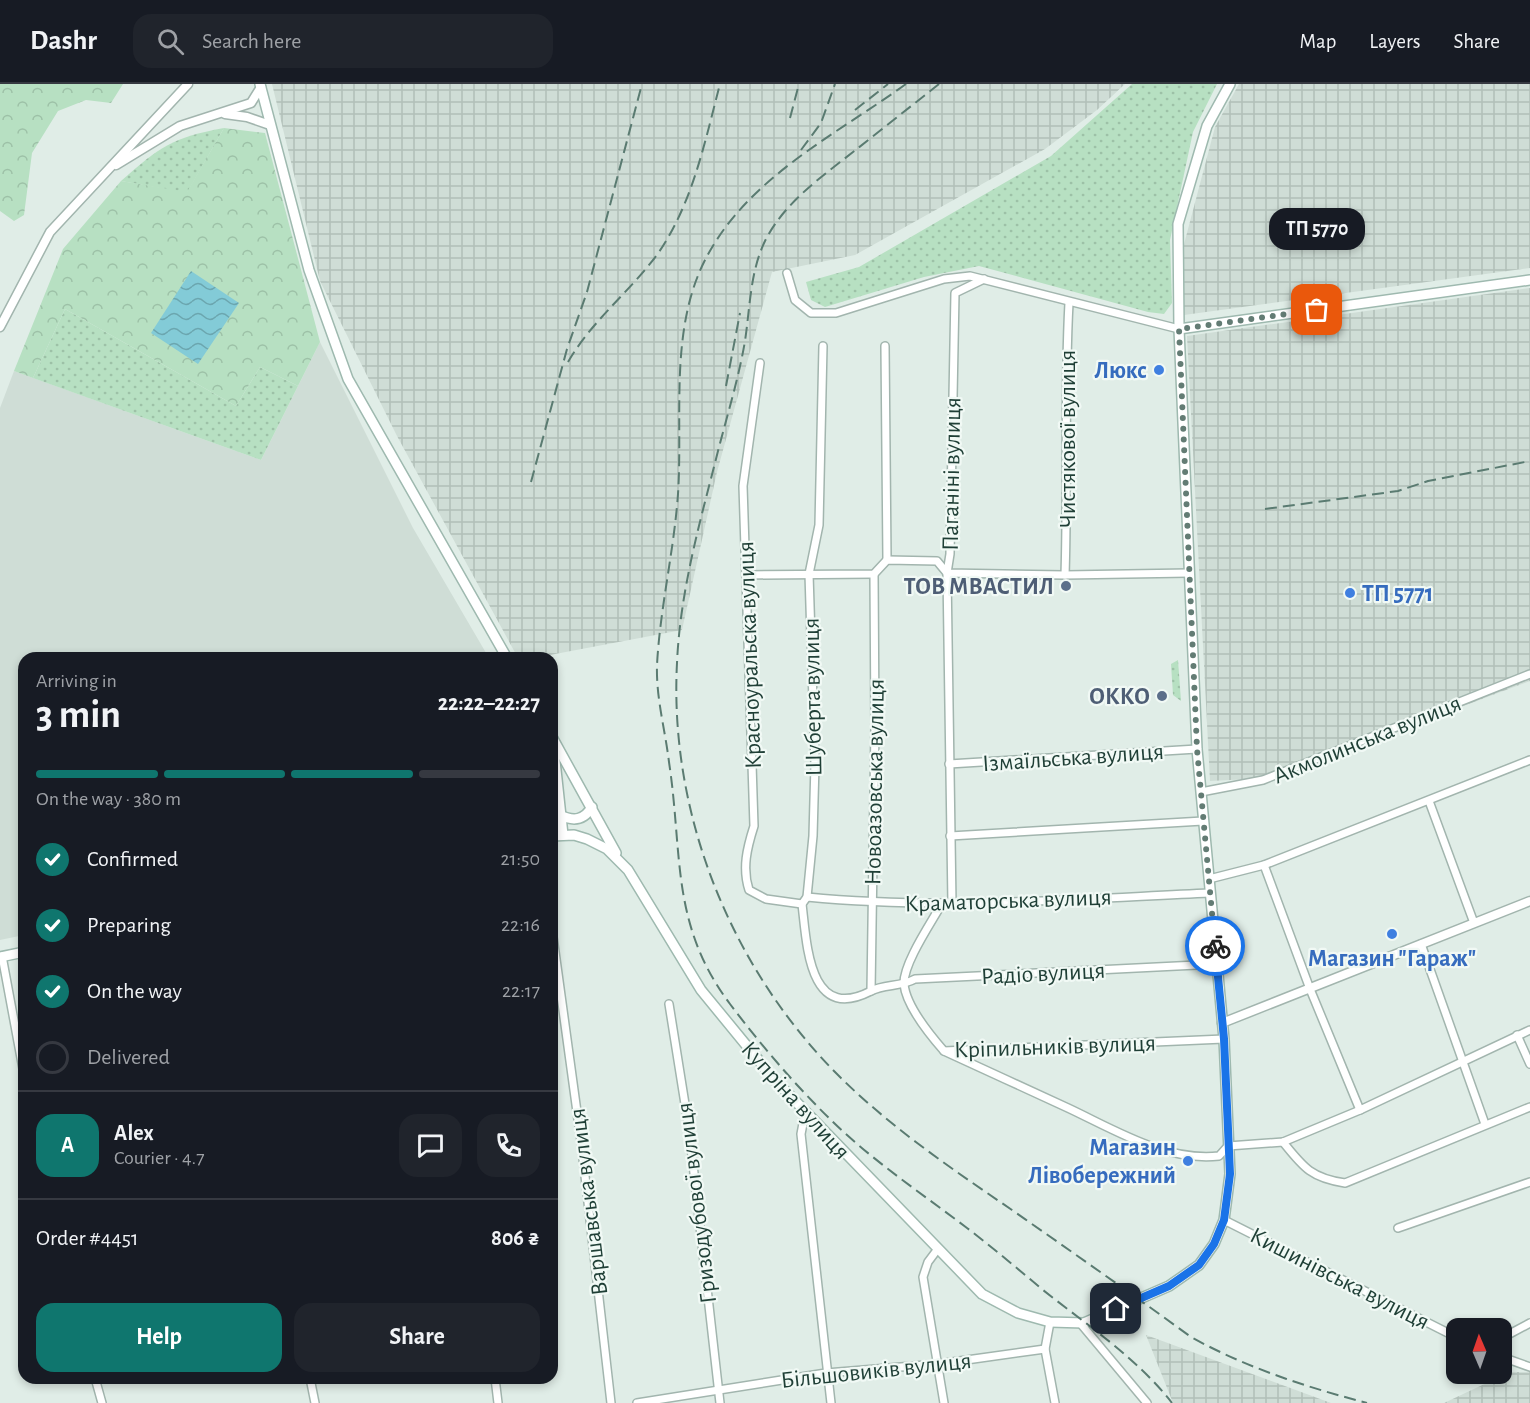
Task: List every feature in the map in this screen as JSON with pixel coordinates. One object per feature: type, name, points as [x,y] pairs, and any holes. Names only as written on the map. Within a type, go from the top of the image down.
[{"type":"main road","points":[[1081,1324],[1169,1286],[1199,1265],[1214,1244],[1224,1220],[1230,1174],[1224,1039],[1197,749],[1179,329],[1178,224],[1207,126],[1230,84]]},
{"type":"main road","points":[[260,86],[309,270],[348,379],[504,652]]},
{"type":"main road","points":[[1179,329],[1530,280]]},
{"type":"main road","points":[[558,748],[609,833],[627,870]]},
{"type":"main road","points":[[558,796],[562,835]]},
{"type":"main road","points":[[560,815],[568,819],[578,819],[587,816],[592,807]]},
{"type":"main road","name":"Купріна вулиця","points":[[558,835],[587,839],[607,849],[627,870],[701,990],[805,1113],[982,1294],[1018,1313],[1050,1322],[1081,1324]]},
{"type":"main road","points":[[1,957],[18,953]]},
{"type":"street","points":[[0,327],[50,232],[188,84]]},
{"type":"street","points":[[108,169],[180,126],[251,103],[260,86]]},
{"type":"street","points":[[222,114],[247,117],[270,125]]},
{"type":"street","points":[[788,273],[795,300],[811,313],[836,313],[944,279],[970,276],[1069,303],[1179,329]]},
{"type":"street","name":"Паганіні вулиця","points":[[952,904],[947,573],[955,293],[984,279]]},
{"type":"street","name":"Чистякової вулиця","points":[[1065,575],[1068,479],[1065,381],[1069,303]]},
{"type":"street","name":"Шуберта вулиця","points":[[802,904],[807,897],[813,836],[815,764],[809,574],[819,525],[823,346]]},
{"type":"street","points":[[746,575],[874,574],[887,560],[885,346]]},
{"type":"street","name":"Красноуральска вулиця","points":[[760,363],[743,486],[754,826],[747,853],[745,878],[749,890],[766,899],[802,904]]},
{"type":"street","points":[[887,560],[937,561],[947,573],[1065,575],[1189,573]]},
{"type":"street","name":"Новоазовська вулиця","points":[[871,991],[875,728],[874,574]]},
{"type":"street","name":"Акмолинська вулиця","points":[[1201,792],[1263,780],[1530,674]]},
{"type":"street","name":"Ізмаїльська вулиця","points":[[949,764],[1197,749]]},
{"type":"street","points":[[1209,879],[1264,864],[1530,760]]},
{"type":"street","points":[[1429,801],[1474,923]]},
{"type":"street","points":[[950,836],[1203,821]]},
{"type":"street","points":[[1264,864],[1310,989],[1360,1110]]},
{"type":"street","name":"Краматорська вулиця","points":[[807,897],[872,903],[952,904],[1210,893]]},
{"type":"street","points":[[1222,1023],[1530,901]]},
{"type":"street","points":[[802,904],[807,952],[822,988],[836,998],[855,1000],[871,991]]},
{"type":"street","points":[[904,985],[910,962],[941,904]]},
{"type":"street","points":[[1421,944],[1485,1124]]},
{"type":"street","points":[[1,957],[18,1043]]},
{"type":"street","name":"Радіо вулиця","points":[[871,991],[904,985],[915,979],[1217,964]]},
{"type":"street","name":"Варшавська вулиця","points":[[558,974],[581,1141],[611,1403]]},
{"type":"street","name":"Кріпильників вулиця","points":[[904,985],[921,1023],[944,1051],[1224,1039]]},
{"type":"street","name":"Гризодубової вулиця","points":[[669,1004],[689,1129],[720,1403]]},
{"type":"street","points":[[944,1051],[1139,1141],[1181,1155],[1218,1156],[1228,1146],[1283,1142],[1360,1110],[1462,1060],[1530,1030]]},
{"type":"street","points":[[1517,1035],[1530,1064]]},
{"type":"street","points":[[1283,1142],[1307,1171],[1326,1180],[1344,1183],[1530,1107]]},
{"type":"street","points":[[805,1113],[801,1134],[831,1403]]},
{"type":"street","points":[[1398,1228],[1530,1182]]},
{"type":"street","name":"Кишинівська вулиця","points":[[1224,1220],[1446,1332]]},
{"type":"street","points":[[937,1250],[928,1262],[923,1277],[944,1403]]},
{"type":"street","points":[[1050,1322],[1045,1349],[1055,1403]]},
{"type":"street","points":[[1512,1333],[1530,1323]]},
{"type":"street","points":[[1081,1324],[1147,1403]]},
{"type":"street","name":"Більшовиків вулиця","points":[[637,1403],[663,1401],[718,1389],[826,1373],[938,1364],[1045,1349]]},
{"type":"street","points":[[1512,1361],[1530,1367]]},
{"type":"street","points":[[97,1384],[102,1403]]},
{"type":"street","points":[[311,1384],[315,1403]]},
{"type":"street","points":[[496,1384],[498,1403]]},
{"type":"shaded area","points":[[272,84],[1125,84],[1097,110],[1045,149],[855,255],[772,272],[717,472],[682,630],[558,653],[515,652],[397,436],[320,281]]},
{"type":"shaded area","points":[[1239,84],[1530,84],[1530,268],[1184,315],[1183,248],[1215,127]]},
{"type":"shaded area","points":[[1530,288],[1530,681],[1271,778],[1210,781],[1187,336]]},
{"type":"shaded area","points":[[320,342],[413,528],[485,652],[18,652],[18,936],[0,940],[0,408],[14,371],[261,460]]},
{"type":"shaded area","points":[[1146,1335],[1331,1403],[1173,1403]]},
{"type":"shaded area","points":[[1512,1372],[1530,1372],[1530,1403],[1444,1403],[1484,1384],[1512,1384]]},
{"type":"green space","points":[[0,84],[123,84],[111,103],[86,100],[58,111],[32,153],[24,215],[14,221],[0,211]]},
{"type":"green space","points":[[1132,84],[1217,84],[1193,132],[1170,240],[1172,303],[1164,314],[1148,312],[979,266],[924,277],[825,307],[811,300],[806,282],[859,267],[1051,156]]},
{"type":"green space","points":[[224,128],[187,193],[121,181],[157,151],[168,145],[191,136]]},
{"type":"green space","points":[[224,128],[265,133],[320,342],[298,386],[260,367],[236,406],[65,309],[33,378],[14,371],[63,249],[121,181],[187,192]]},
{"type":"green space","points":[[65,309],[236,406],[260,367],[298,386],[261,460],[33,378]]},
{"type":"green space","points":[[1178,660],[1181,701],[1173,695],[1171,664]]},
{"type":"water","points":[[191,271],[239,303],[198,364],[151,333]]},
{"type":"railway","points":[[531,482],[567,349],[587,292],[642,84]]},
{"type":"railway","points":[[568,362],[589,332],[648,266],[671,233],[697,171],[720,84]]},
{"type":"railway","points":[[790,118],[799,84]]},
{"type":"railway","points":[[801,150],[821,123],[835,84]]},
{"type":"railway","points":[[855,110],[888,84]]},
{"type":"railway","points":[[906,84],[822,141],[768,182],[744,205],[723,231],[705,260],[694,287],[686,316],[682,345],[678,494],[657,665],[659,701],[673,796],[682,888],[697,945],[711,974],[754,1035],[818,1107],[881,1163],[1111,1343],[1143,1371],[1172,1403]]},
{"type":"railway","points":[[939,84],[792,203],[773,227],[756,265],[739,372],[702,512],[679,637],[677,720],[684,776],[696,832],[714,886],[738,937],[767,987],[800,1033],[838,1075],[900,1130],[1191,1337],[1277,1376],[1367,1403]]},
{"type":"railway","points":[[726,386],[740,313]]},
{"type":"railway","points":[[1265,509],[1398,491],[1428,481],[1530,461]]},
{"type":"way so far","points":[[1215,946],[1197,749],[1179,329],[1317,310]]},
{"type":"place","name":"ТП 5770","points":[[1317,310]]},
{"type":"place","name":"Люкс","points":[[1159,370]]},
{"type":"place","name":"ТОВ МВАСТИЛ","points":[[1066,586]]},
{"type":"place","name":"ТП 5771","points":[[1350,593]]},
{"type":"place","name":"ОККО","points":[[1162,696]]},
{"type":"place","name":"Магазин \"Гараж\"","points":[[1392,934]]},
{"type":"place","name":"Магазин Лівобережний","points":[[1188,1161]]},
{"type":"route","points":[[1116,1309],[1169,1286],[1199,1265],[1214,1244],[1224,1220],[1230,1174],[1224,1039],[1215,946]]}]
